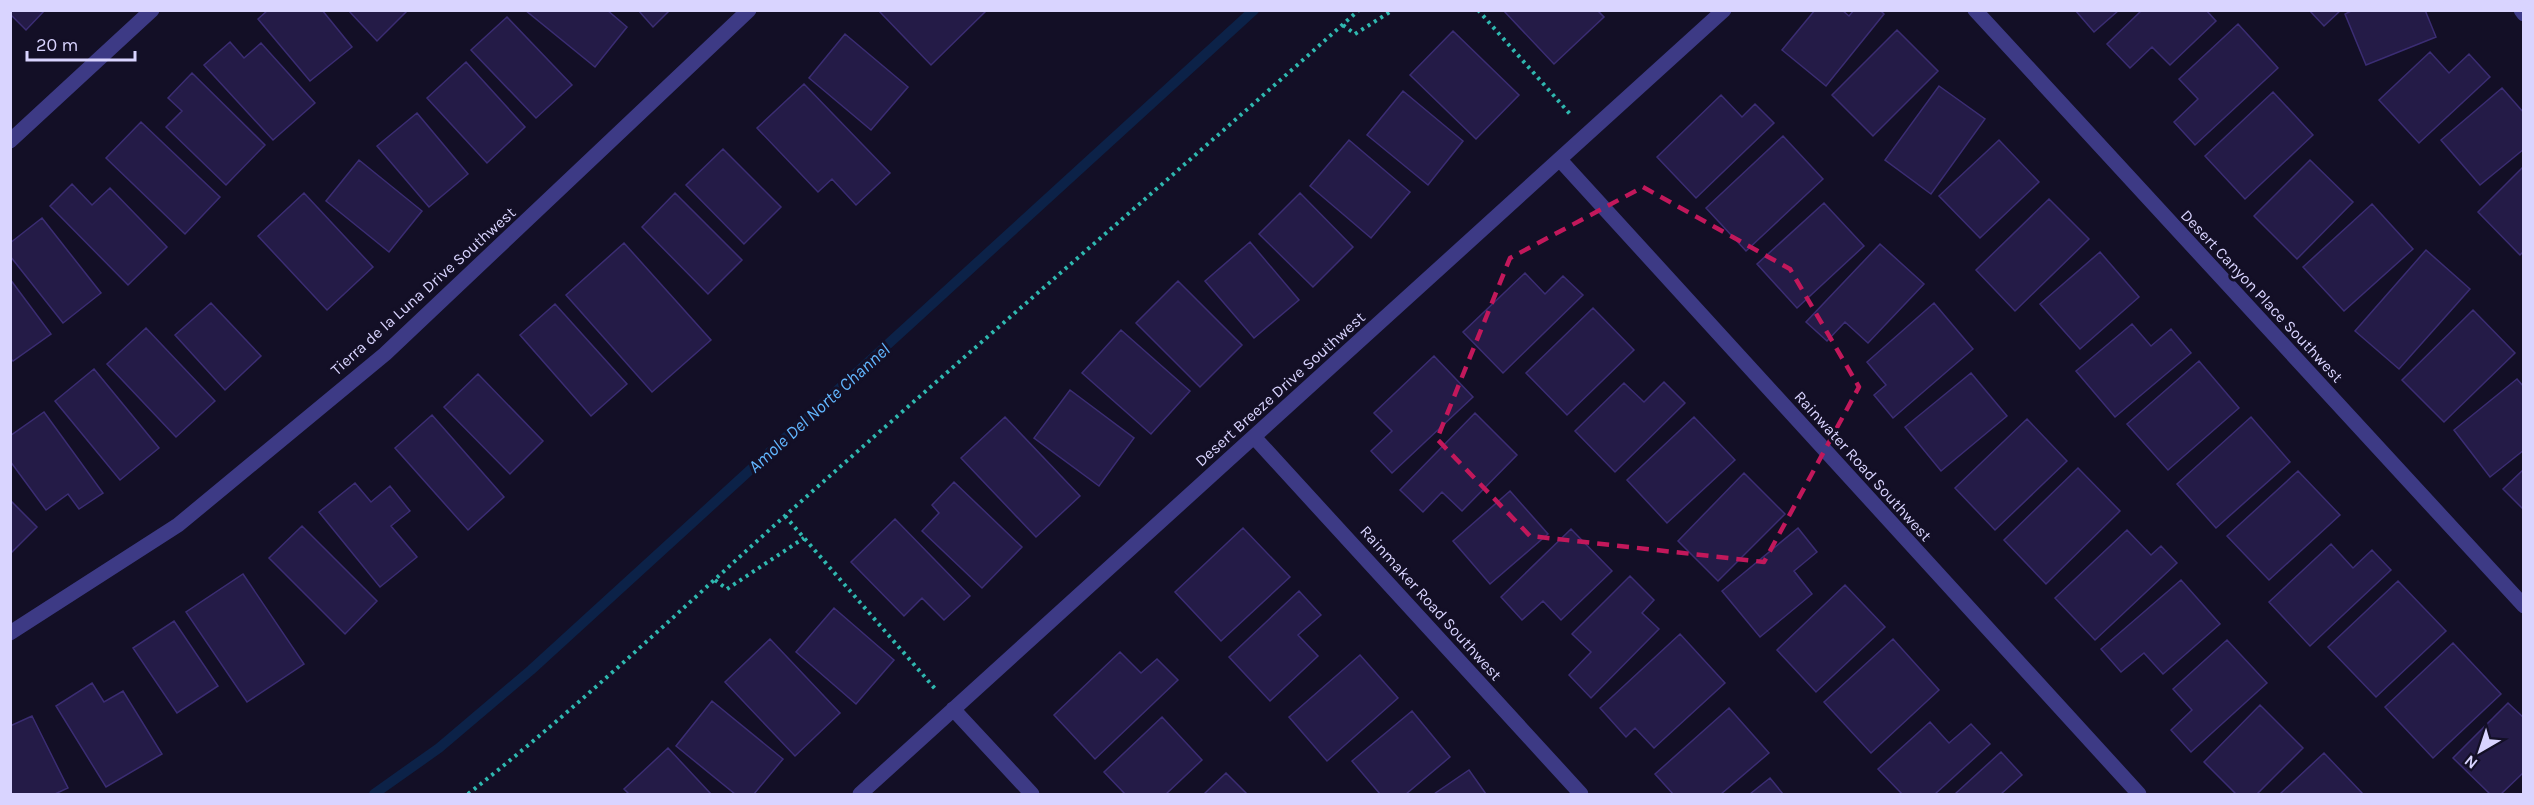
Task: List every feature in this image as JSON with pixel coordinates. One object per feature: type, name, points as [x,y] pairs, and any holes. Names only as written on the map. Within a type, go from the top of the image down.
[{"type":"street","points":[[10,141],[152,10]]},
{"type":"street","name":"Tierra de la Luna Drive Southwest","points":[[10,633],[178,525],[385,354],[749,10]]},
{"type":"street","name":"Desert Breeze Drive Southwest","points":[[860,795],[1254,436],[1561,161],[1724,10]]},
{"type":"street","name":"Desert Canyon Place Southwest","points":[[1975,10],[2523,606]]},
{"type":"street","name":"Rainwater Road Southwest","points":[[1561,161],[2139,795]]},
{"type":"street","name":"Rainmaker Road Southwest","points":[[1254,436],[1581,795]]},
{"type":"street","points":[[953,709],[1032,795]]},
{"type":"path","points":[[468,795],[535,741],[785,516],[1359,10]]},
{"type":"path","points":[[1343,25],[1355,34],[1393,10]]},
{"type":"path","points":[[1478,10],[1589,135]]},
{"type":"path","points":[[785,516],[953,709]]},
{"type":"path","points":[[715,580],[727,589],[804,538]]},
{"type":"highlighted area","points":[[1643,187],[1790,269],[1859,387],[1764,562],[1530,536],[1437,439],[1510,258]]},
{"type":"building","points":[[10,10],[45,10],[26,30],[10,14]]},
{"type":"building","points":[[268,10],[322,10],[352,47],[310,81],[258,19]]},
{"type":"building","points":[[348,10],[408,10],[377,41]]},
{"type":"building","points":[[525,10],[607,10],[627,27],[595,67]]},
{"type":"building","points":[[638,10],[670,10],[653,27]]},
{"type":"building","points":[[878,10],[987,10],[931,65]]},
{"type":"building","points":[[1503,10],[1597,10],[1604,17],[1554,64]]},
{"type":"building","points":[[1815,10],[1842,10],[1849,16],[1854,10],[1880,10],[1884,14],[1826,86],[1782,50]]},
{"type":"building","points":[[2075,10],[2119,10],[2094,32]]},
{"type":"building","points":[[2142,10],[2206,10],[2216,21],[2170,65],[2152,47],[2130,68],[2107,44]]},
{"type":"building","points":[[2309,10],[2341,10],[2324,26]]},
{"type":"building","points":[[2353,10],[2425,10],[2436,37],[2366,65],[2345,14]]},
{"type":"building","points":[[507,17],[572,85],[536,118],[471,50]]},
{"type":"building","points":[[2238,24],[2278,68],[2195,145],[2174,122],[2198,99],[2179,79]]},
{"type":"building","points":[[1897,30],[1938,71],[1873,136],[1832,95]]},
{"type":"building","points":[[1453,31],[1519,95],[1476,139],[1410,75]]},
{"type":"building","points":[[845,34],[908,87],[871,130],[809,78]]},
{"type":"building","points":[[230,42],[244,58],[261,43],[315,103],[273,140],[204,65]]},
{"type":"building","points":[[2430,52],[2449,73],[2469,54],[2490,77],[2419,143],[2379,100]]},
{"type":"building","points":[[466,62],[525,127],[487,163],[427,98]]},
{"type":"building","points":[[192,73],[265,145],[226,185],[166,127],[182,111],[168,98]]},
{"type":"building","points":[[804,84],[890,173],[856,205],[832,179],[818,192],[757,128]]},
{"type":"building","points":[[1939,86],[1985,119],[1931,194],[1885,160]]},
{"type":"building","points":[[2502,88],[2524,113],[2524,149],[2480,185],[2441,140]]},
{"type":"building","points":[[1403,91],[1463,141],[1428,185],[1367,135]]},
{"type":"building","points":[[2273,92],[2313,135],[2245,199],[2205,156]]},
{"type":"building","points":[[1721,95],[1742,117],[1755,104],[1774,123],[1696,198],[1657,157]]},
{"type":"building","points":[[417,113],[468,174],[429,207],[377,146]]},
{"type":"building","points":[[141,122],[220,197],[185,234],[106,158]]},
{"type":"building","points":[[1783,136],[1823,179],[1746,251],[1706,208]]},
{"type":"building","points":[[1349,140],[1410,192],[1371,238],[1310,186]]},
{"type":"building","points":[[1999,140],[2039,182],[1980,238],[1939,196]]},
{"type":"building","points":[[723,149],[781,207],[744,244],[686,185]]},
{"type":"building","points":[[359,160],[422,211],[389,252],[326,201]]},
{"type":"building","points":[[2310,160],[2353,202],[2297,259],[2254,216]]},
{"type":"building","points":[[2524,166],[2524,251],[2520,255],[2478,212]]},
{"type":"building","points":[[72,184],[92,205],[110,188],[167,247],[128,285],[50,206]]},
{"type":"building","points":[[304,193],[373,267],[327,310],[258,236]]},
{"type":"building","points":[[675,193],[742,260],[708,294],[642,227]]},
{"type":"building","points":[[1300,193],[1353,247],[1313,287],[1259,234]]},
{"type":"building","points":[[2049,199],[2089,239],[2015,311],[1976,270]]},
{"type":"building","points":[[1824,203],[1864,246],[1797,308],[1757,264]]},
{"type":"building","points":[[2372,204],[2413,249],[2344,311],[2303,267]]},
{"type":"building","points":[[42,218],[101,293],[63,323],[10,256],[10,243]]},
{"type":"building","points":[[1250,242],[1299,300],[1254,338],[1205,281]]},
{"type":"building","points":[[624,243],[711,340],[652,392],[566,295]]},
{"type":"building","points":[[1880,244],[1924,284],[1868,343],[1845,322],[1827,341],[1806,322]]},
{"type":"building","points":[[2426,250],[2470,289],[2399,369],[2355,331]]},
{"type":"building","points":[[2100,252],[2139,297],[2080,349],[2040,304]]},
{"type":"building","points":[[1525,273],[1545,294],[1563,276],[1583,295],[1503,373],[1463,332]]},
{"type":"building","points":[[10,279],[51,334],[13,361],[10,358]]},
{"type":"building","points":[[1178,281],[1242,345],[1200,387],[1136,323]]},
{"type":"building","points":[[211,303],[261,356],[225,390],[175,335]]},
{"type":"building","points":[[1934,303],[1973,349],[1893,418],[1874,395],[1886,385],[1867,362]]},
{"type":"building","points":[[555,304],[627,384],[591,416],[520,335]]},
{"type":"building","points":[[1593,308],[1634,350],[1567,415],[1526,373]]},
{"type":"building","points":[[2473,310],[2515,353],[2444,422],[2402,380]]},
{"type":"building","points":[[2132,324],[2151,346],[2171,329],[2191,353],[2115,417],[2076,371]]},
{"type":"building","points":[[146,328],[215,401],[176,437],[107,364]]},
{"type":"building","points":[[1121,330],[1190,391],[1151,434],[1082,373]]},
{"type":"building","points":[[1434,356],[1473,397],[1392,473],[1371,451],[1392,431],[1374,413]]},
{"type":"building","points":[[2199,361],[2239,408],[2168,470],[2127,424]]},
{"type":"building","points":[[94,369],[159,448],[120,480],[55,401]]},
{"type":"building","points":[[1971,373],[2007,416],[1941,471],[1905,427]]},
{"type":"building","points":[[478,374],[543,441],[510,474],[444,407]]},
{"type":"building","points":[[2517,379],[2524,387],[2524,450],[2490,477],[2454,430]]},
{"type":"building","points":[[1664,382],[1685,403],[1615,472],[1575,431],[1624,383],[1644,402]]},
{"type":"building","points":[[1070,390],[1134,438],[1099,486],[1034,438]]},
{"type":"building","points":[[44,412],[103,493],[79,509],[68,494],[46,510],[10,461],[10,436]]},
{"type":"building","points":[[1475,413],[1517,455],[1462,511],[1442,492],[1423,512],[1400,490]]},
{"type":"building","points":[[432,415],[504,497],[468,530],[395,448]]},
{"type":"building","points":[[1005,417],[1080,496],[1036,537],[961,458]]},
{"type":"building","points":[[1694,417],[1735,460],[1667,523],[1627,480]]},
{"type":"building","points":[[2251,417],[2290,462],[2216,528],[2177,484]]},
{"type":"building","points":[[2027,419],[2067,461],[1995,530],[1955,488]]},
{"type":"building","points":[[2078,468],[2120,511],[2046,584],[2004,540]]},
{"type":"building","points":[[2524,469],[2524,510],[2503,489]]},
{"type":"building","points":[[2298,471],[2340,515],[2269,580],[2227,536]]},
{"type":"building","points":[[1744,473],[1785,514],[1718,581],[1678,541]]},
{"type":"building","points":[[954,482],[1022,547],[982,588],[922,531],[939,513],[932,505]]},
{"type":"building","points":[[355,483],[371,502],[390,486],[410,511],[391,526],[417,557],[380,587],[319,512]]},
{"type":"building","points":[[1510,491],[1548,534],[1490,584],[1453,541]]},
{"type":"building","points":[[10,500],[37,527],[10,554]]},
{"type":"building","points":[[895,519],[970,596],[944,620],[922,598],[904,616],[851,562]]},
{"type":"building","points":[[302,526],[377,601],[345,634],[269,558]]},
{"type":"building","points":[[1243,528],[1290,577],[1221,641],[1175,592]]},
{"type":"building","points":[[1798,528],[1817,552],[1794,571],[1812,594],[1760,637],[1722,591]]},
{"type":"building","points":[[1571,529],[1612,571],[1561,620],[1543,601],[1522,620],[1501,597]]},
{"type":"building","points":[[2127,530],[2151,555],[2161,546],[2177,563],[2095,640],[2055,598]]},
{"type":"building","points":[[2331,544],[2353,568],[2372,550],[2391,570],[2310,646],[2269,602]]},
{"type":"building","points":[[243,574],[304,664],[247,702],[186,612]]},
{"type":"building","points":[[1630,576],[1654,600],[1642,613],[1659,629],[1591,698],[1569,675],[1591,652],[1572,634]]},
{"type":"building","points":[[2181,580],[2220,624],[2163,674],[2144,653],[2121,672],[2101,649]]},
{"type":"building","points":[[2398,581],[2446,631],[2376,697],[2328,647]]},
{"type":"building","points":[[1845,585],[1885,627],[1816,692],[1777,650]]},
{"type":"building","points":[[1299,591],[1321,615],[1298,635],[1318,656],[1270,701],[1229,657]]},
{"type":"building","points":[[834,608],[894,660],[856,704],[796,652]]},
{"type":"building","points":[[174,621],[218,686],[177,713],[133,648]]},
{"type":"building","points":[[1680,634],[1725,683],[1654,748],[1635,728],[1626,737],[1600,708]]},
{"type":"building","points":[[770,639],[840,713],[795,756],[725,682]]},
{"type":"building","points":[[1893,639],[1939,690],[1871,753],[1824,702]]},
{"type":"building","points":[[2227,640],[2267,683],[2191,752],[2171,730],[2192,710],[2173,689]]},
{"type":"building","points":[[2453,643],[2501,694],[2433,758],[2385,707]]},
{"type":"building","points":[[1120,652],[1141,673],[1157,659],[1178,680],[1095,759],[1054,715]]},
{"type":"building","points":[[1360,655],[1398,698],[1327,761],[1289,717]]},
{"type":"building","points":[[92,683],[104,702],[123,691],[162,754],[106,787],[56,706]]},
{"type":"building","points":[[712,701],[783,759],[754,794],[735,794],[676,746]]},
{"type":"building","points":[[2508,703],[2524,718],[2524,772],[2501,794],[2490,794],[2453,758]]},
{"type":"building","points":[[2260,705],[2303,748],[2257,794],[2236,794],[2204,762]]},
{"type":"building","points":[[1729,708],[1769,753],[1721,794],[1673,794],[1655,774]]},
{"type":"building","points":[[1412,711],[1450,757],[1406,794],[1380,794],[1352,761]]},
{"type":"building","points":[[32,716],[68,788],[55,794],[10,794],[10,726]]},
{"type":"building","points":[[1162,717],[1202,760],[1166,794],[1125,794],[1104,772]]},
{"type":"building","points":[[1930,722],[1949,743],[1971,724],[1990,744],[1935,794],[1902,794],[1878,769]]},
{"type":"building","points":[[668,748],[711,794],[629,794],[624,789]]},
{"type":"building","points":[[2001,752],[2022,775],[2001,794],[1955,794]]},
{"type":"building","points":[[2324,753],[2363,794],[2280,794]]},
{"type":"building","points":[[1469,770],[1486,794],[1434,794]]},
{"type":"building","points":[[1226,773],[1247,794],[1204,794]]},
{"type":"building","points":[[1770,778],[1783,794],[1750,794]]},
{"type":"waterway","name":"Amole Del Norte Channel","points":[[374,794],[439,748],[531,670],[1254,10]]}]
